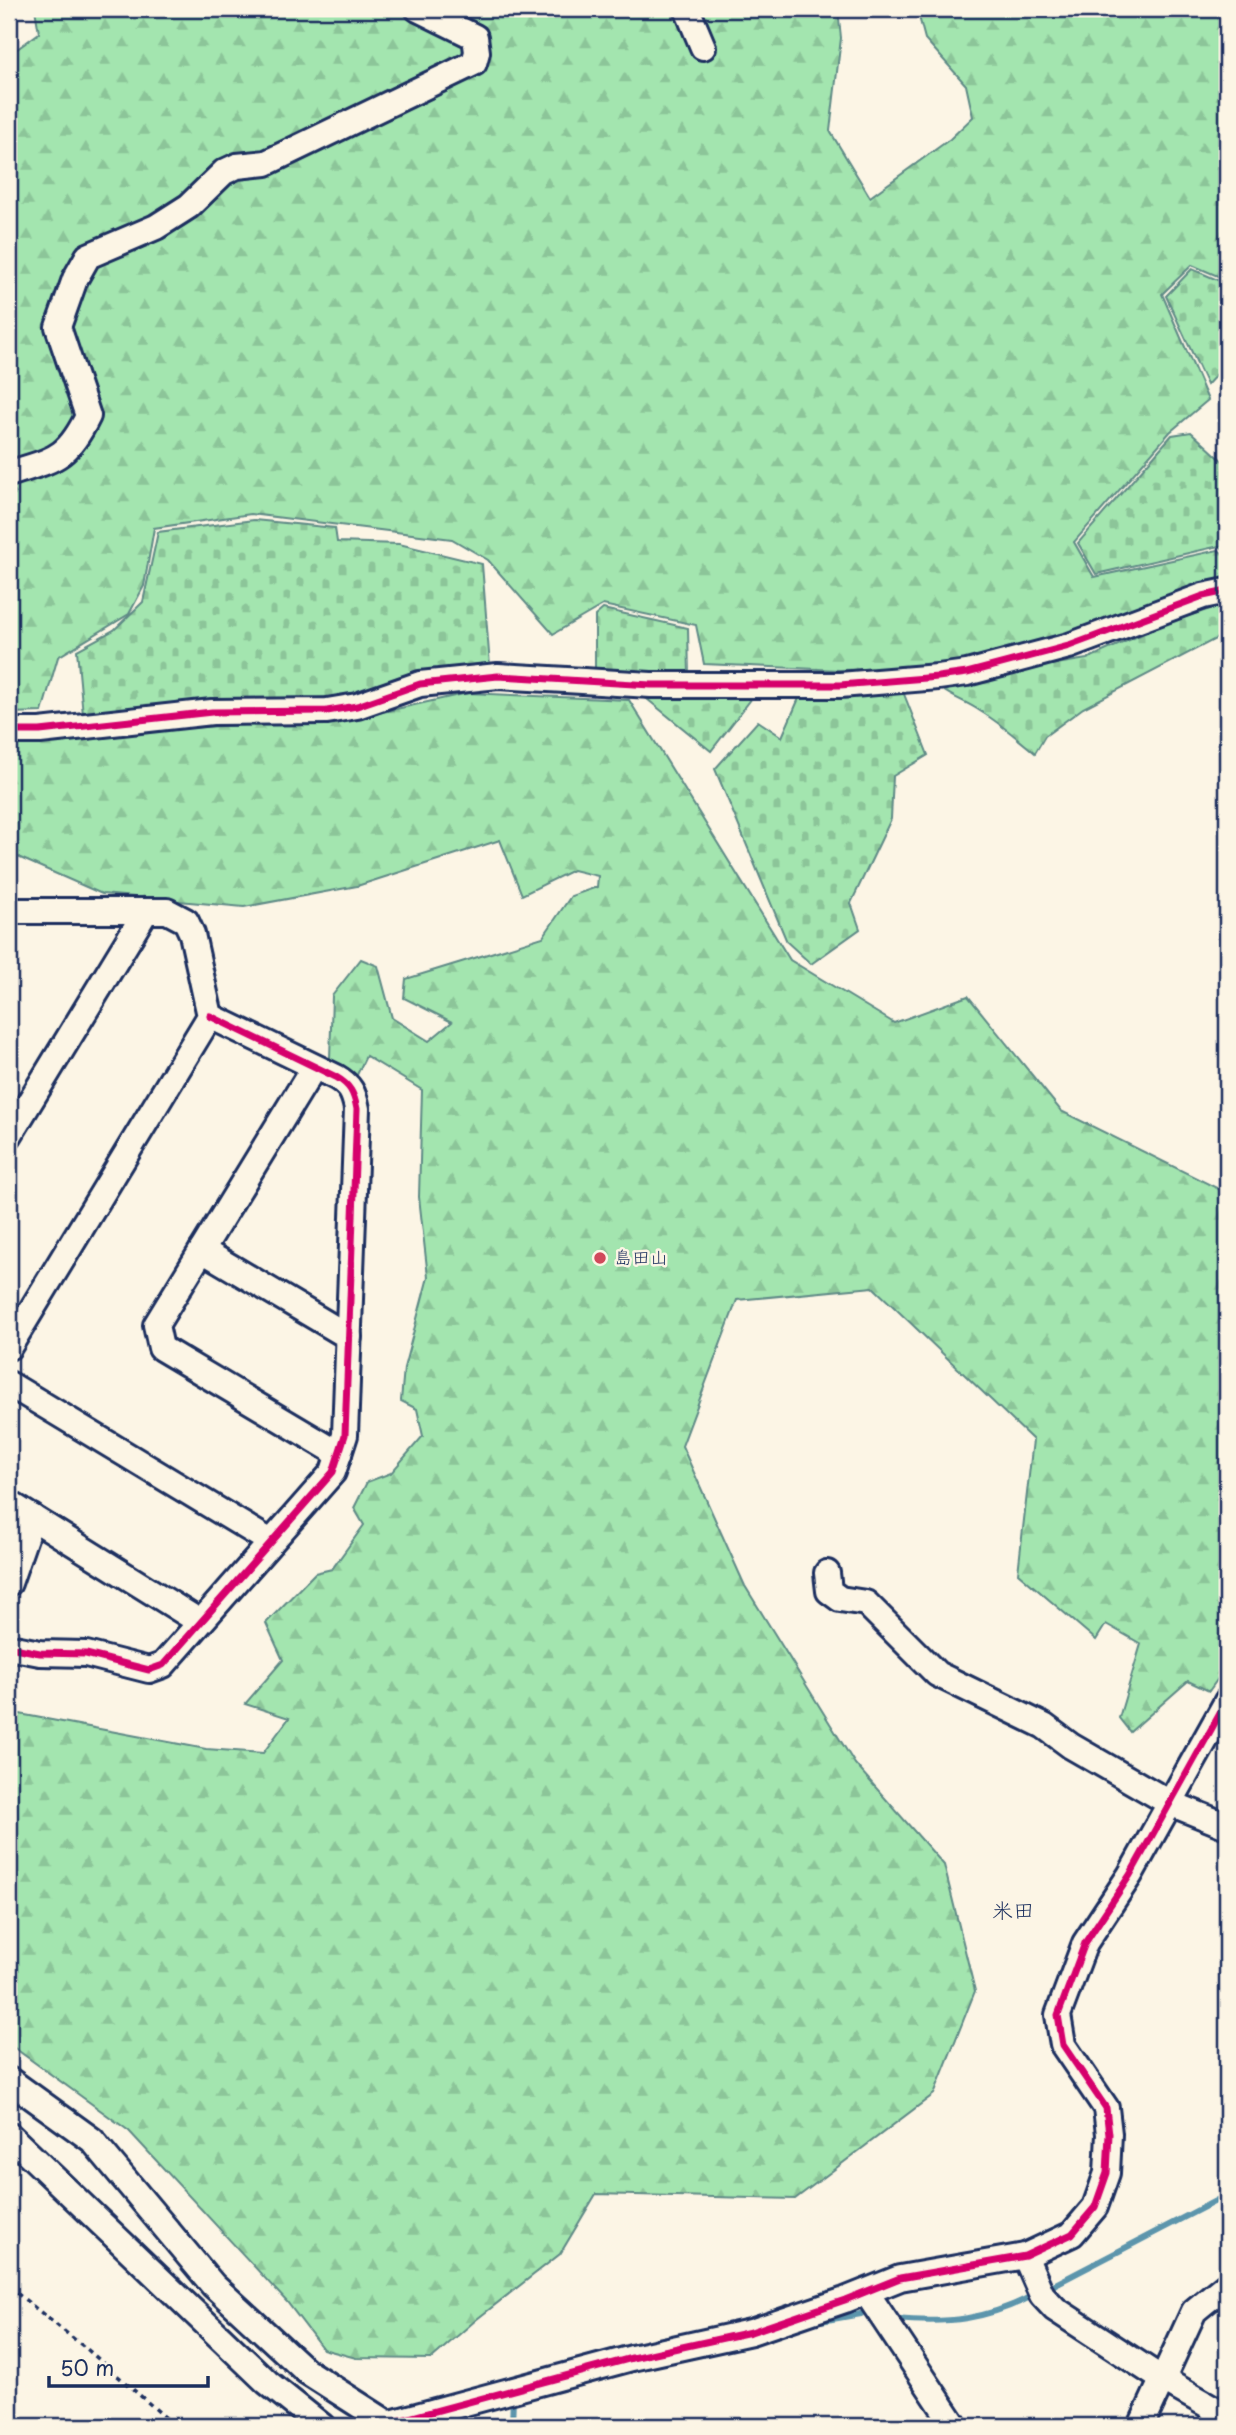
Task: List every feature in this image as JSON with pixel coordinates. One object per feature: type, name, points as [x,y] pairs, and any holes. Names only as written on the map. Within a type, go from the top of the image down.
[{"type":"street","points":[[9,474],[61,456],[77,437],[88,416],[58,327],[75,279],[88,256],[156,227],[189,206],[225,172],[237,166],[266,163],[474,63],[477,52],[475,37],[418,9]]},
{"type":"street","points":[[687,9],[703,47]]},
{"type":"street","points":[[9,731],[40,731],[212,712],[327,711],[357,706],[420,684],[498,676],[652,685],[840,685],[937,677],[967,673],[1069,646],[1203,596],[1227,591]]},
{"type":"street","points":[[9,1136],[146,911]]},
{"type":"street","points":[[9,1348],[210,1016],[192,934],[186,921],[167,911],[13,918]]},
{"type":"street","points":[[9,1647],[40,1653],[86,1654],[149,1671],[163,1665],[333,1472],[339,1454],[345,1435],[357,1109],[355,1095],[346,1083],[210,1016]]},
{"type":"street","points":[[314,1067],[156,1325],[161,1348],[339,1454]]},
{"type":"street","points":[[202,1250],[349,1337]]},
{"type":"street","points":[[9,1384],[271,1542]]},
{"type":"street","points":[[9,1503],[200,1622]]},
{"type":"street","points":[[9,1583],[32,1517]]},
{"type":"street","points":[[827,1573],[829,1591],[840,1599],[866,1604],[937,1674],[1044,1726],[1071,1746],[1170,1803],[1227,1826]]},
{"type":"street","points":[[9,2080],[92,2140],[213,2285],[296,2362],[389,2425],[632,2358],[751,2332],[900,2278],[1024,2256],[1072,2234],[1095,2207],[1107,2173],[1109,2134],[1106,2108],[1063,2045],[1058,2015],[1085,1943],[1130,1875],[1227,1701]]},
{"type":"street","points":[[9,2135],[267,2382],[323,2426]]},
{"type":"street","points":[[1024,2256],[1041,2291],[1055,2309],[1221,2422]]},
{"type":"street","points":[[1141,2426],[1194,2311],[1227,2284]]},
{"type":"street","points":[[866,2292],[954,2426]]},
{"type":"path","points":[[9,2287],[88,2350],[175,2426]]},
{"type":"green space","points":[[35,9],[838,9],[841,38],[830,131],[870,197],[950,139],[973,117],[966,85],[925,39],[917,9],[1227,9],[1227,280],[1192,265],[1162,294],[1208,400],[1170,432],[1074,542],[1094,577],[1218,550],[1227,556],[1227,586],[969,667],[840,670],[704,664],[696,625],[603,605],[553,634],[488,560],[452,539],[251,514],[154,528],[144,586],[129,614],[58,657],[42,712],[9,713],[9,498],[16,493],[9,481],[9,55],[39,33]]},
{"type":"green space","points":[[1192,269],[1227,284],[1227,363],[1207,385],[1166,296]]},
{"type":"green space","points":[[1191,432],[1227,465],[1227,551],[1219,546],[1096,574],[1078,543],[1172,435]]},
{"type":"green space","points":[[254,520],[335,528],[337,542],[399,544],[482,564],[490,666],[424,671],[344,696],[83,715],[77,650],[114,630],[143,602],[158,532]]},
{"type":"green space","points":[[1226,604],[1227,633],[1083,708],[1045,736],[1035,753],[987,716],[940,688],[1087,659],[1169,622]]},
{"type":"green space","points":[[603,609],[688,628],[689,676],[595,675],[595,616]]},
{"type":"green space","points":[[902,689],[928,755],[893,776],[891,819],[851,903],[860,929],[811,964],[787,942],[715,769],[758,721],[782,737],[800,696]]},
{"type":"green space","points":[[468,693],[629,700],[790,960],[894,1023],[968,996],[1061,1111],[1227,1193],[1227,1666],[1209,1691],[1188,1681],[1130,1732],[1119,1718],[1141,1644],[1106,1624],[1096,1640],[1018,1573],[1033,1440],[873,1287],[737,1300],[682,1446],[745,1586],[855,1764],[944,1865],[975,1991],[934,2094],[795,2199],[596,2194],[560,2254],[431,2359],[356,2358],[323,2349],[287,2302],[129,2131],[9,2044],[9,1712],[206,1749],[263,1753],[289,1718],[245,1704],[283,1660],[266,1623],[315,1573],[332,1569],[364,1525],[354,1508],[367,1482],[391,1473],[423,1436],[417,1409],[401,1401],[404,1368],[428,1277],[419,1197],[422,1090],[366,1056],[355,1079],[330,1059],[332,996],[361,959],[378,966],[392,1018],[429,1041],[452,1022],[404,998],[406,979],[543,937],[571,896],[597,887],[598,876],[573,870],[522,895],[500,840],[357,886],[244,907],[102,894],[9,853],[9,741],[347,720]]},
{"type":"green space","points":[[751,693],[752,698],[711,751],[642,695]]},
{"type":"waterway","points":[[1046,2289],[1227,2195]]},
{"type":"waterway","points":[[894,2319],[932,2321],[967,2318],[1001,2310],[1036,2294]]},
{"type":"waterway","points":[[821,2321],[861,2314]]},
{"type":"waterway","points":[[512,2426],[513,2397]]},
{"type":"waterway","points":[[448,2426],[455,2415]]},
{"type":"waterway","points":[[1180,2426],[1209,2417]]},
{"type":"cycle path","points":[[9,731],[40,731],[212,712],[327,711],[357,706],[420,684],[498,676],[651,685],[840,685],[938,677],[967,673],[1069,646],[1203,596],[1227,591]]},
{"type":"cycle path","points":[[9,1647],[40,1653],[86,1654],[149,1670],[163,1665],[333,1472],[345,1435],[357,1109],[354,1098],[348,1086],[336,1077],[210,1016]]},
{"type":"cycle path","points":[[387,2424],[632,2358],[751,2332],[900,2278],[1025,2256],[1072,2234],[1095,2207],[1107,2173],[1109,2134],[1106,2108],[1063,2045],[1058,2015],[1085,1943],[1130,1875],[1227,1701]]},
{"type":"place","name":"島田山","points":[[600,1258]]},
{"type":"district","name":"米田","points":[[1013,1911]]}]
